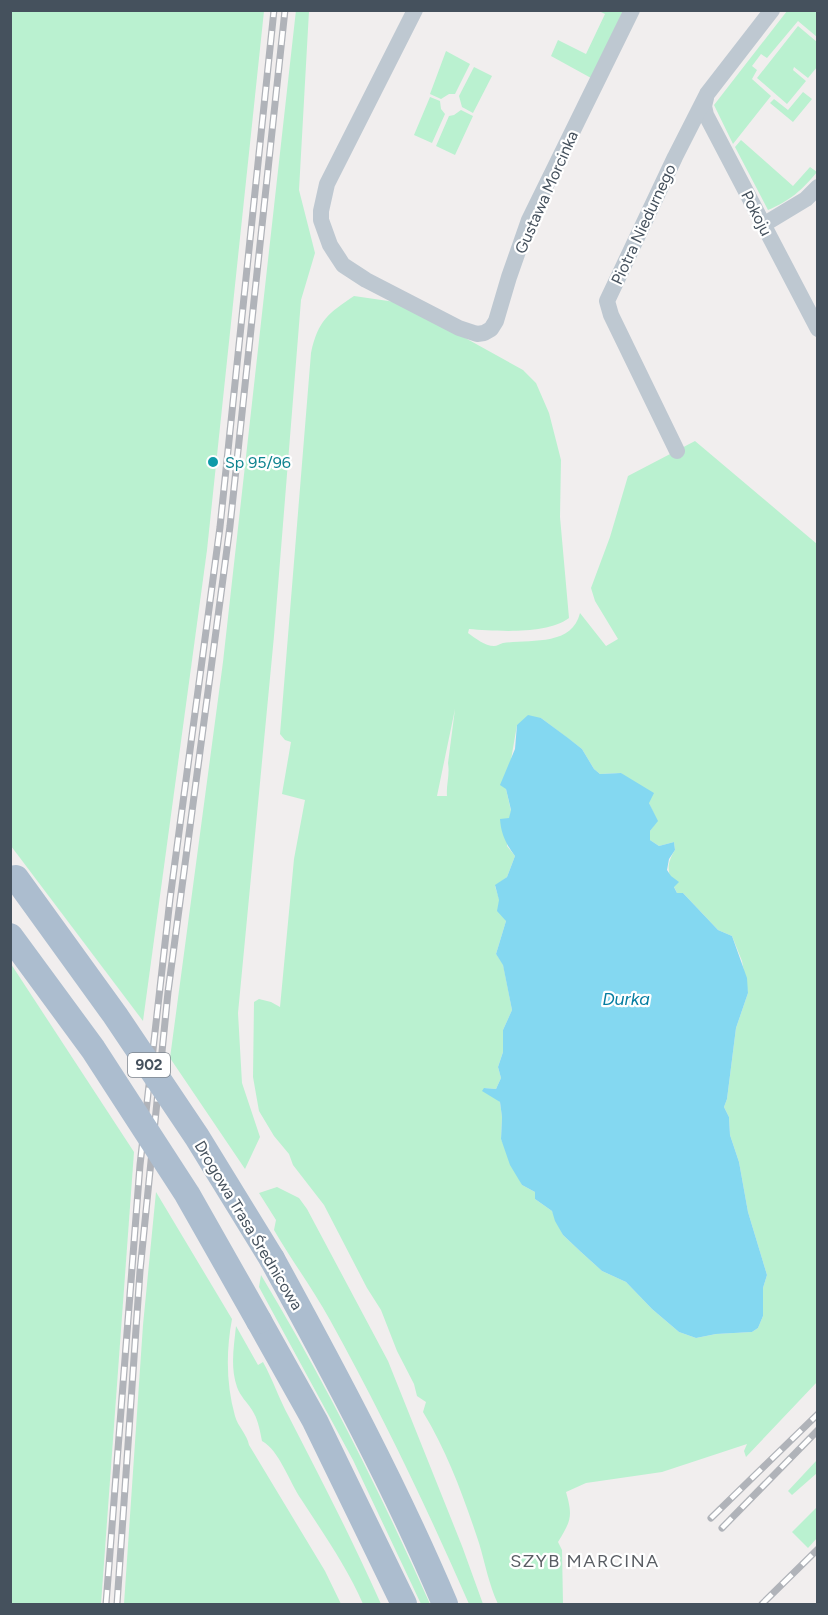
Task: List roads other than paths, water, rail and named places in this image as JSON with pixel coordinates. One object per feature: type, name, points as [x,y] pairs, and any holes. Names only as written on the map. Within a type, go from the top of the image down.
[{"type":"main road","name":"Drogowa Trasa Średnicowa","points":[[13,874],[128,1034],[197,1137],[272,1259],[340,1383],[426,1560],[445,1605]]},
{"type":"main road","name":"902","points":[[10,936],[100,1058],[187,1194],[315,1421],[404,1605]]},
{"type":"street","name":"Gustawa Morcinka","points":[[415,10],[327,184],[321,211],[323,227],[337,259],[348,270],[459,328],[477,334],[491,329],[496,321],[530,220],[632,10]]},
{"type":"street","name":"Piotra Niedurnego","points":[[677,451],[610,315],[607,301],[707,94],[772,10]]},
{"type":"street","name":"Pokoju","points":[[707,94],[704,106],[706,115],[818,329]]},
{"type":"street","points":[[763,225],[806,199],[818,187]]},
{"type":"water","name":"Durka","points":[[528,715],[541,718],[582,749],[594,769],[600,774],[621,773],[654,793],[649,803],[658,821],[650,831],[650,840],[659,846],[674,842],[675,850],[669,859],[667,870],[679,882],[674,887],[677,893],[683,893],[718,930],[732,936],[747,978],[748,993],[736,1028],[724,1107],[729,1117],[730,1135],[739,1162],[748,1212],[767,1275],[763,1288],[763,1316],[758,1328],[752,1332],[716,1334],[696,1338],[679,1332],[626,1282],[602,1271],[563,1235],[552,1211],[535,1199],[535,1192],[522,1185],[510,1165],[501,1139],[500,1102],[482,1091],[484,1088],[496,1089],[501,1078],[498,1067],[503,1052],[503,1030],[512,1010],[503,965],[496,954],[506,921],[497,911],[499,900],[495,885],[507,877],[515,856],[502,829],[500,819],[509,818],[511,810],[506,789],[500,785],[515,749],[517,725]]},
{"type":"railway","points":[[106,1604],[140,1165],[170,899],[220,527],[274,10]]},
{"type":"railway","points":[[117,1604],[140,1271],[168,992],[230,526],[285,10]]},
{"type":"railway","points":[[711,1518],[818,1414]]},
{"type":"railway","points":[[722,1528],[818,1430]]},
{"type":"railway","points":[[762,1604],[818,1549]]},
{"type":"place","name":"Sp 95/96","points":[[213,462]]},
{"type":"district","name":"SZYB MARCINA","points":[[585,1561]]}]
